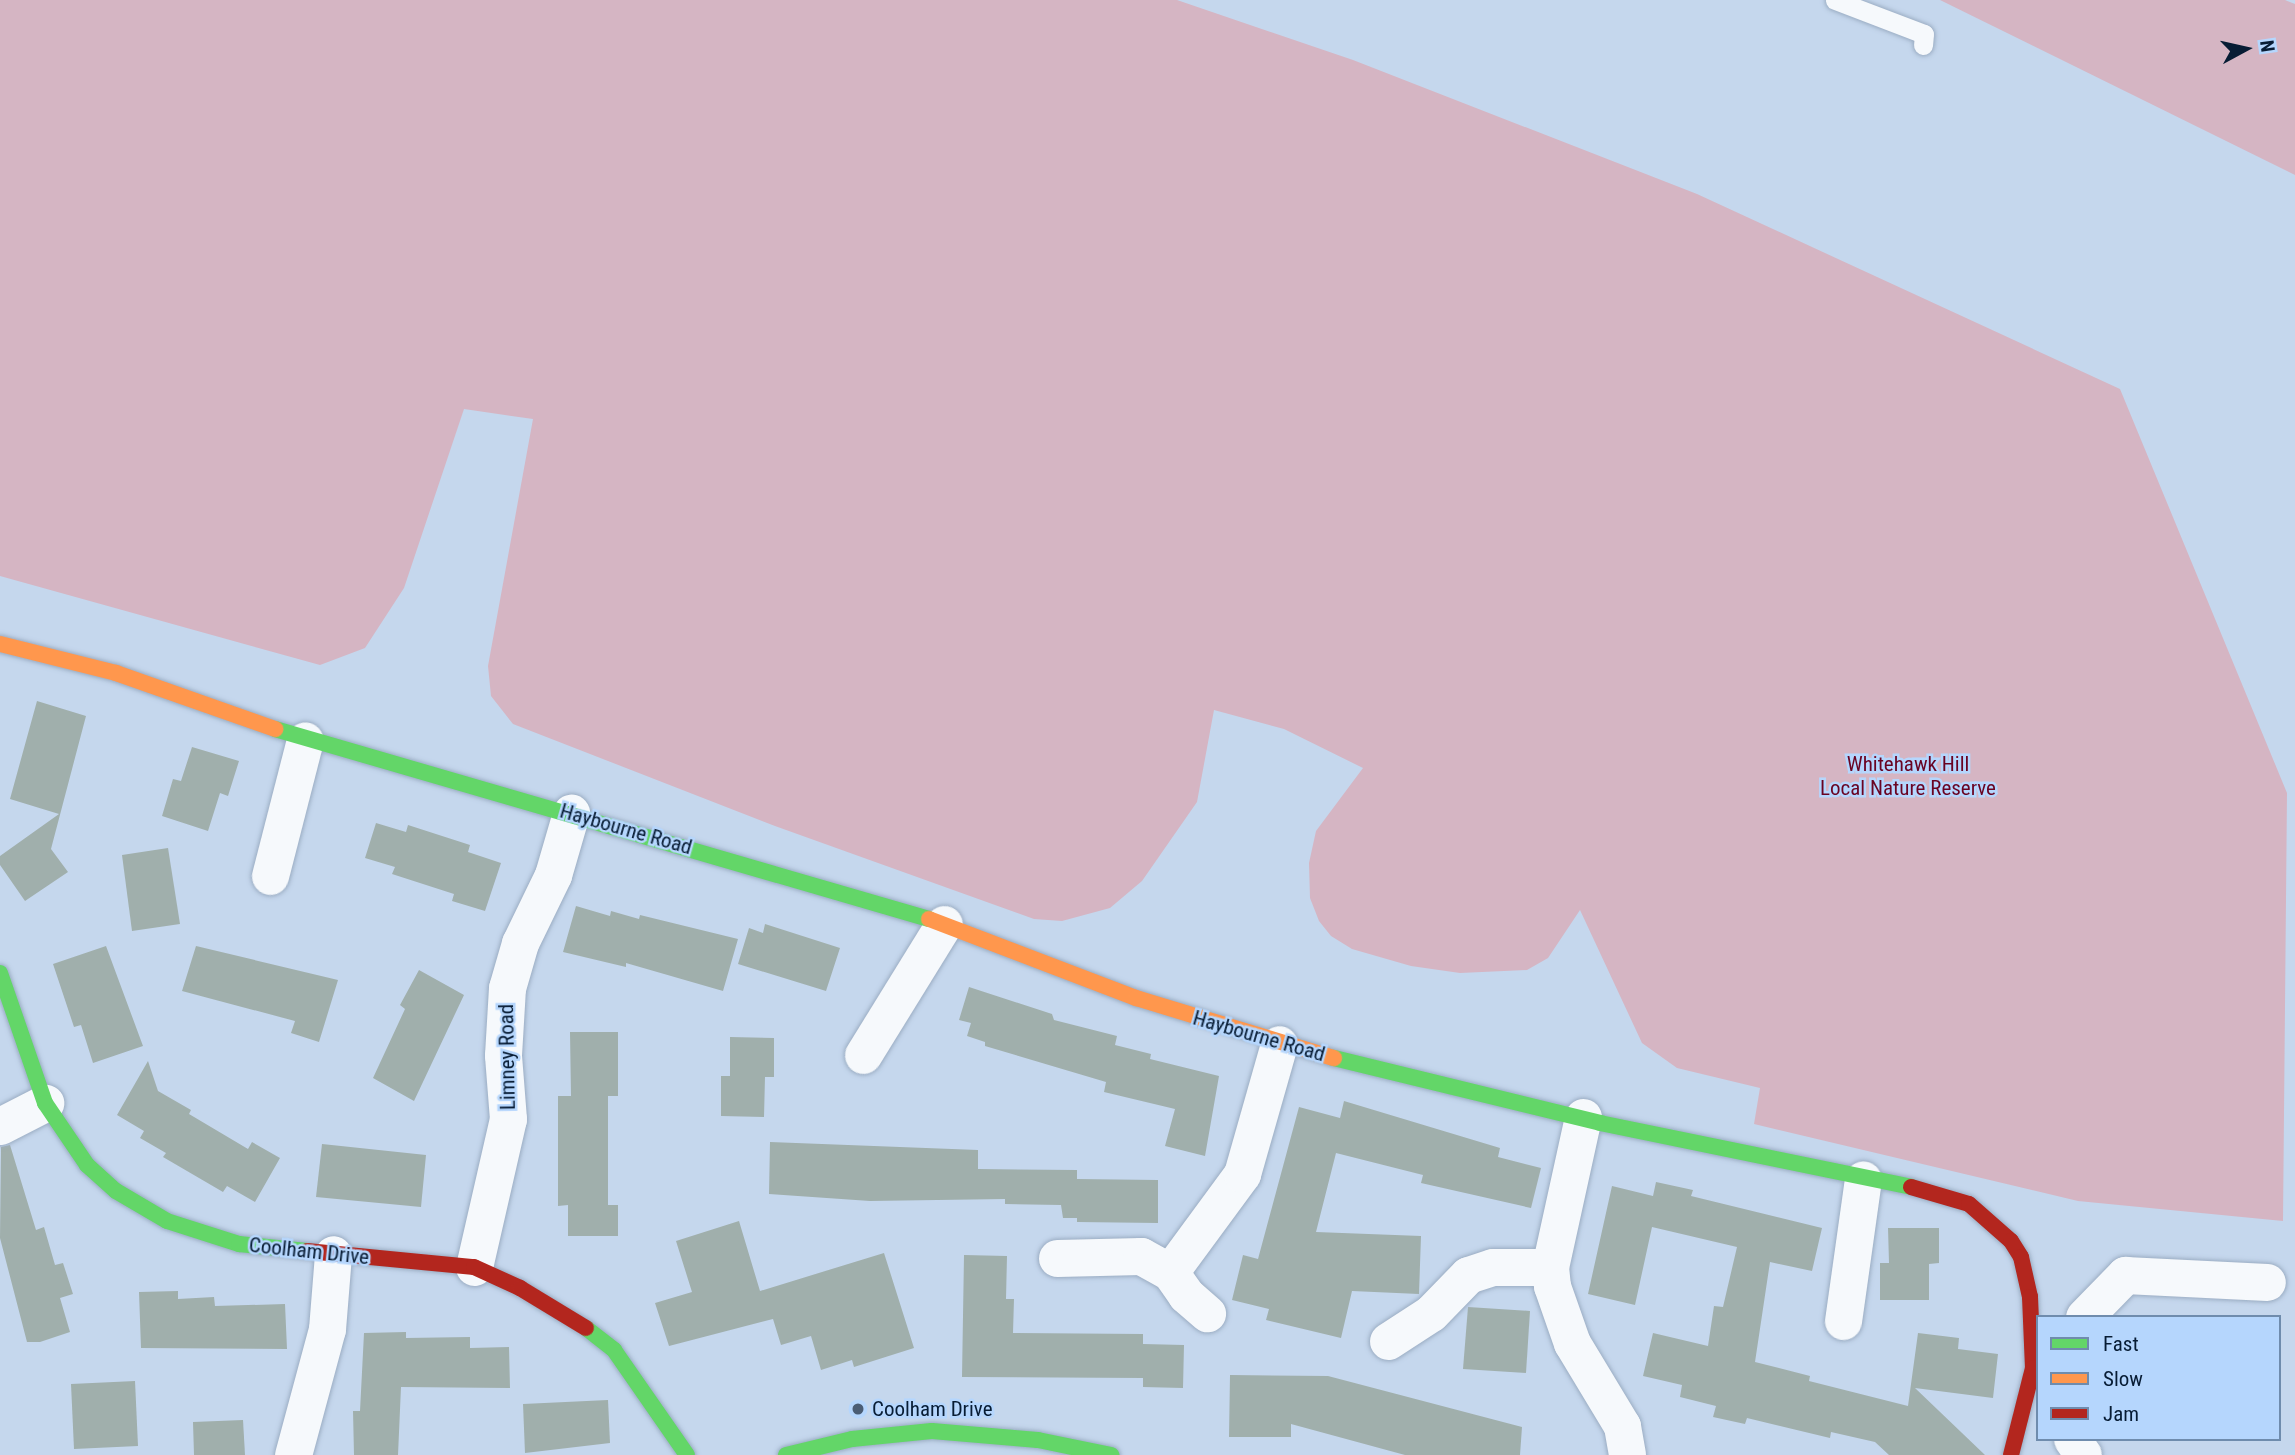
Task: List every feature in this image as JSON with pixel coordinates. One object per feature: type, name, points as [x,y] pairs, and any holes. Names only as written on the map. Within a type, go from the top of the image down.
[{"type":"street","name":"Haybourne Road","points":[[1,648],[116,673],[305,740],[571,813],[944,924],[1136,998],[1279,1044],[1583,1117],[1938,1192],[1969,1204],[2011,1241],[2021,1257],[2030,1297],[2033,1368],[2011,1455]]},
{"type":"street","points":[[270,876],[305,740]]},
{"type":"street","name":"Limney Road","points":[[474,1267],[508,1119],[503,1055],[507,988],[520,943],[557,863],[571,813]]},
{"type":"street","points":[[863,1055],[944,924]]},
{"type":"street","name":"Coolham Drive","points":[[0,973],[45,1103],[103,1181],[167,1221],[239,1244],[474,1267],[571,1316],[614,1350],[687,1455]]},
{"type":"street","points":[[1170,1272],[1241,1174],[1279,1044]]},
{"type":"street","points":[[0,1126],[45,1103]]},
{"type":"street","points":[[1583,1117],[1550,1267],[1554,1300],[1563,1325],[1622,1426],[1627,1455]]},
{"type":"street","points":[[1843,1321],[1863,1178]]},
{"type":"street","points":[[293,1455],[327,1329],[333,1254]]},
{"type":"street","points":[[1057,1258],[1141,1256],[1170,1272],[1186,1295],[1208,1313]]},
{"type":"street","points":[[1388,1341],[1432,1313],[1468,1275],[1493,1267],[1550,1267]]},
{"type":"street","points":[[2086,1315],[2125,1275],[2267,1282]]},
{"type":"street","points":[[786,1455],[852,1439],[932,1431],[1038,1440],[1111,1455]]},
{"type":"lane","points":[[1835,0],[1924,34],[1923,45]]},
{"type":"green space","name":"Whitehawk Hill Local Nature Reserve","points":[[0,0],[1177,0],[1353,60],[1697,194],[2120,389],[2287,793],[2283,1221],[2078,1201],[1754,1124],[1760,1088],[1677,1068],[1642,1043],[1580,910],[1548,958],[1527,970],[1460,973],[1411,966],[1352,949],[1331,936],[1319,921],[1310,898],[1309,863],[1316,831],[1363,768],[1284,729],[1214,710],[1197,802],[1142,881],[1110,908],[1062,921],[1034,919],[775,826],[513,724],[491,696],[488,666],[533,419],[464,409],[404,588],[365,648],[320,665],[0,576]]},
{"type":"green space","points":[[1940,0],[2285,0],[2295,4],[2295,175]]},
{"type":"building","points":[[37,701],[86,716],[51,849],[68,872],[25,901],[0,865],[0,856],[59,814],[10,799]]},
{"type":"building","points":[[192,747],[239,761],[228,796],[220,793],[208,831],[162,816],[173,779],[181,781]]},
{"type":"building","points":[[376,823],[406,832],[408,825],[470,845],[468,852],[501,863],[485,911],[452,901],[454,894],[392,874],[395,867],[365,858]]},
{"type":"building","points":[[168,848],[180,924],[132,931],[122,855]]},
{"type":"building","points":[[576,906],[610,916],[611,911],[639,919],[640,915],[738,939],[723,991],[626,963],[626,967],[563,952]]},
{"type":"building","points":[[765,924],[840,948],[826,991],[738,964],[749,928],[763,933]]},
{"type":"building","points":[[106,946],[143,1046],[93,1063],[81,1025],[74,1027],[53,964]]},
{"type":"building","points":[[196,946],[338,980],[319,1042],[291,1033],[295,1021],[182,991]]},
{"type":"building","points":[[419,970],[464,995],[414,1101],[373,1078],[405,1009],[400,1005]]},
{"type":"building","points":[[969,987],[1052,1014],[1054,1020],[1117,1036],[1115,1045],[1151,1054],[1150,1059],[1219,1076],[1205,1156],[1165,1146],[1175,1109],[1104,1092],[1106,1082],[985,1046],[985,1042],[967,1036],[971,1023],[959,1020]]},
{"type":"building","points":[[570,1032],[618,1032],[618,1096],[608,1096],[608,1205],[618,1205],[618,1236],[568,1236],[568,1205],[558,1206],[558,1096],[571,1096]]},
{"type":"building","points":[[730,1037],[774,1038],[774,1077],[765,1077],[764,1117],[721,1116],[721,1076],[730,1076]]},
{"type":"building","points":[[148,1061],[158,1091],[191,1110],[189,1114],[248,1149],[252,1142],[280,1158],[255,1202],[227,1186],[223,1192],[163,1157],[166,1153],[140,1138],[144,1131],[117,1115]]},
{"type":"building","points":[[1344,1101],[1500,1148],[1498,1157],[1541,1168],[1531,1208],[1421,1183],[1423,1175],[1336,1153],[1316,1232],[1421,1236],[1419,1294],[1352,1291],[1341,1338],[1266,1320],[1269,1309],[1232,1300],[1243,1255],[1258,1259],[1299,1107],[1340,1118]]},
{"type":"building","points":[[770,1142],[978,1150],[978,1169],[1077,1170],[1077,1179],[1158,1180],[1158,1223],[1077,1222],[1077,1218],[1063,1218],[1061,1205],[1005,1204],[1005,1199],[870,1201],[769,1194]]},
{"type":"building","points":[[322,1144],[426,1155],[421,1207],[316,1197]]},
{"type":"building","points":[[10,1145],[36,1230],[44,1227],[55,1265],[63,1263],[73,1294],[60,1298],[70,1332],[40,1342],[27,1342],[0,1238],[1,1147]]},
{"type":"building","points":[[1656,1182],[1693,1190],[1691,1196],[1822,1228],[1812,1271],[1770,1262],[1755,1362],[1810,1376],[1809,1381],[1908,1406],[1918,1333],[1959,1338],[1958,1349],[1998,1354],[1993,1398],[1915,1388],[1985,1455],[1889,1455],[1875,1442],[1831,1432],[1830,1438],[1747,1418],[1745,1424],[1713,1417],[1716,1406],[1680,1397],[1682,1385],[1643,1376],[1653,1333],[1708,1346],[1714,1306],[1723,1307],[1737,1247],[1652,1227],[1635,1305],[1588,1294],[1612,1186],[1653,1196]]},
{"type":"building","points":[[739,1221],[760,1291],[884,1253],[914,1348],[854,1367],[852,1360],[821,1370],[811,1336],[781,1345],[773,1319],[669,1346],[655,1303],[692,1292],[676,1241]]},
{"type":"building","points":[[1888,1228],[1939,1228],[1939,1263],[1929,1264],[1929,1300],[1880,1300],[1880,1263],[1889,1263]]},
{"type":"building","points":[[964,1255],[1007,1256],[1006,1299],[1014,1299],[1013,1333],[1143,1334],[1143,1344],[1184,1345],[1183,1388],[1143,1387],[1143,1378],[962,1377]]},
{"type":"building","points":[[178,1291],[178,1299],[214,1297],[215,1306],[285,1304],[287,1349],[141,1348],[139,1292]]},
{"type":"building","points":[[1468,1307],[1530,1311],[1526,1373],[1463,1369]]},
{"type":"building","points":[[406,1332],[406,1338],[470,1337],[470,1348],[509,1347],[510,1388],[401,1387],[398,1455],[354,1455],[353,1411],[360,1411],[364,1333]]},
{"type":"building","points":[[1230,1375],[1328,1376],[1522,1427],[1520,1455],[1405,1455],[1291,1424],[1291,1437],[1229,1437]]},
{"type":"building","points":[[135,1381],[138,1446],[74,1449],[71,1384]]},
{"type":"building","points":[[608,1400],[610,1443],[525,1453],[523,1404]]},
{"type":"building","points":[[243,1420],[245,1455],[194,1455],[193,1422]]},
{"type":"traffic: fast","points":[[275,729],[929,919]]},
{"type":"traffic: fast","points":[[0,973],[45,1103],[87,1165],[116,1191],[167,1221],[239,1244],[307,1251]]},
{"type":"traffic: fast","points":[[1334,1058],[1600,1123],[1911,1187]]},
{"type":"traffic: fast","points":[[586,1328],[614,1350],[687,1455]]},
{"type":"traffic: fast","points":[[786,1455],[852,1439],[932,1431],[1038,1440],[1111,1455]]},
{"type":"traffic: slow","points":[[0,644],[116,673],[275,729]]},
{"type":"traffic: slow","points":[[929,919],[1136,998],[1334,1058]]},
{"type":"traffic: jam","points":[[1911,1187],[1969,1204],[2011,1241],[2021,1257],[2030,1297],[2033,1368],[2011,1455]]},
{"type":"traffic: jam","points":[[307,1251],[474,1267],[520,1288],[586,1328]]},
{"type":"place","name":"Coolham Drive","points":[[858,1409]]}]
